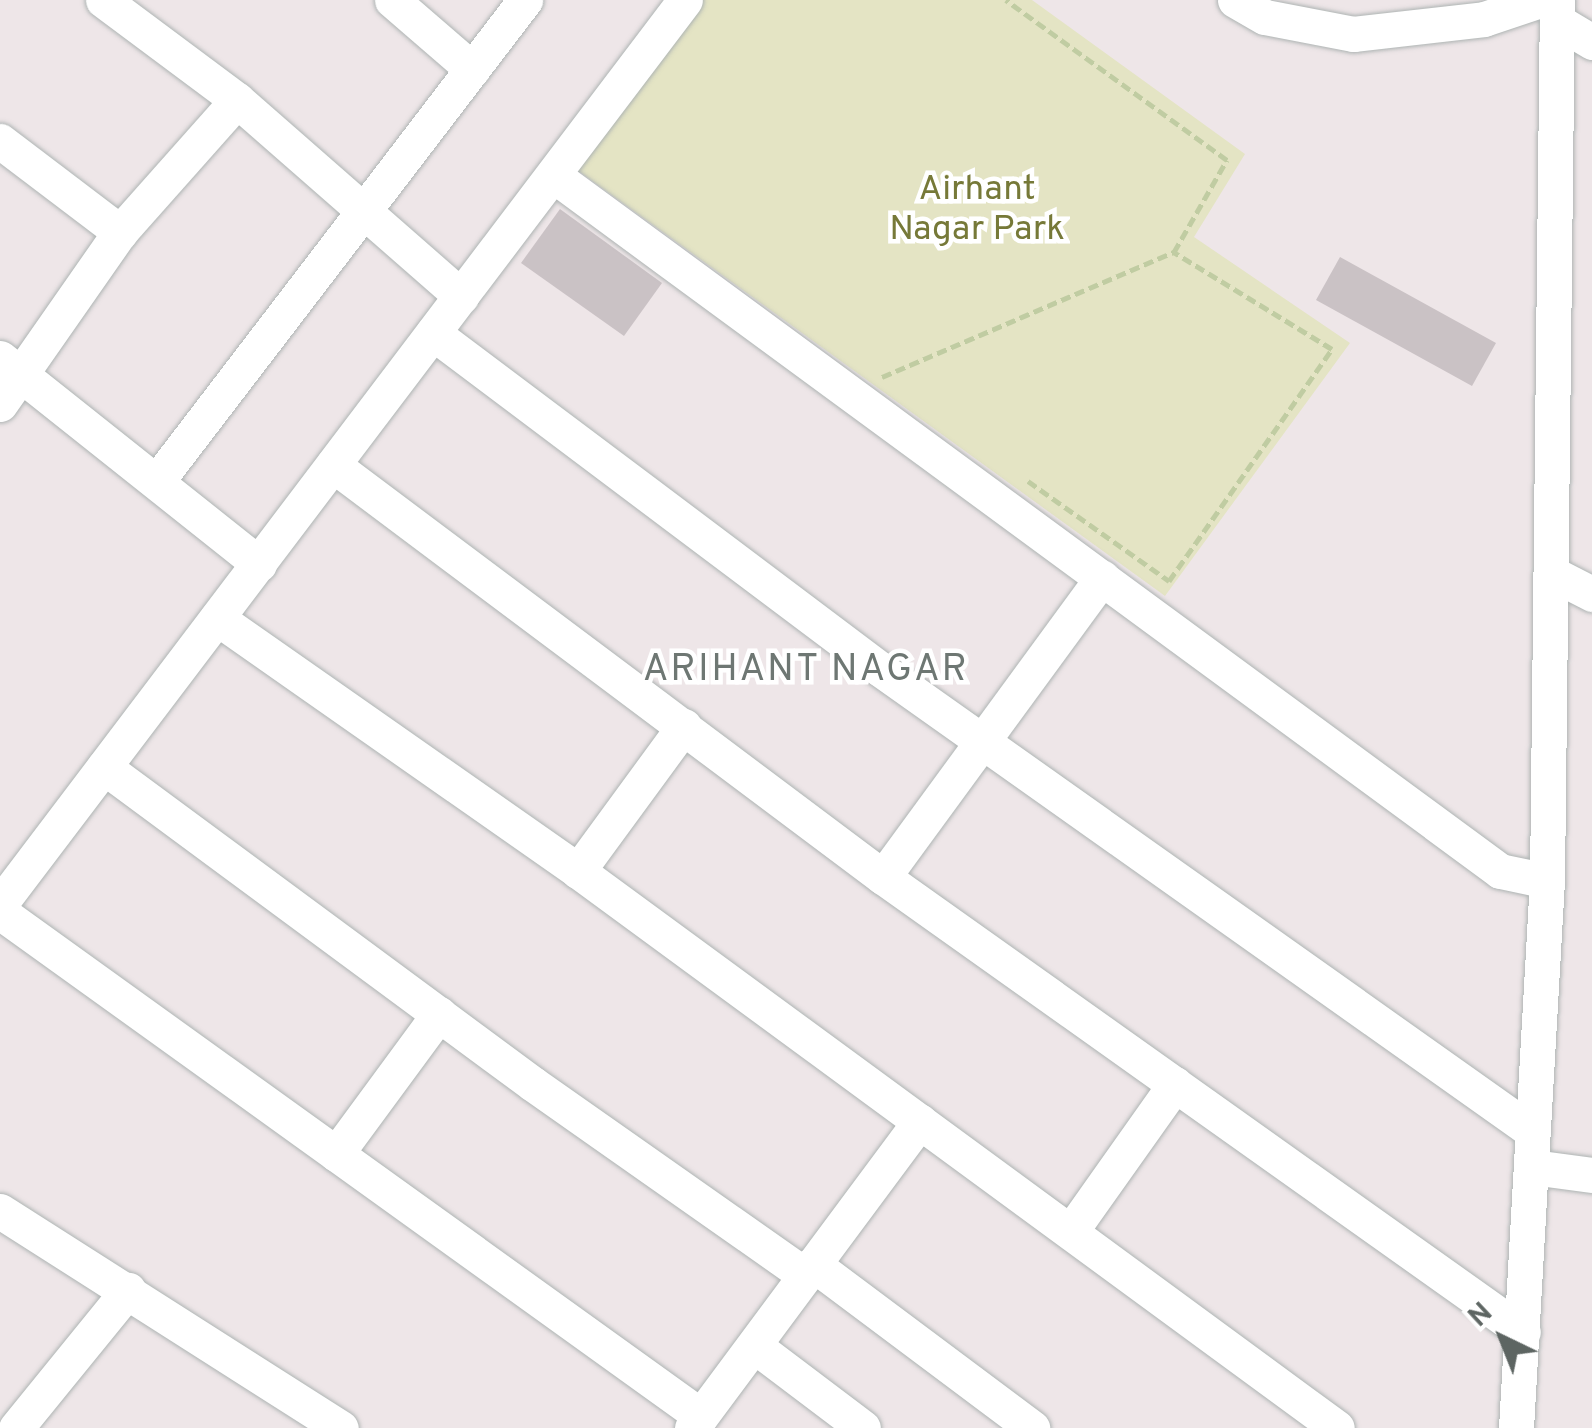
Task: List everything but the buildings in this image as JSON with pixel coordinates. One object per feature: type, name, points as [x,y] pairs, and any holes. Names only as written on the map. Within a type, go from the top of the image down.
[{"type":"street","points":[[103,0],[238,100],[461,296]]},
{"type":"street","points":[[392,0],[472,69]]},
{"type":"street","points":[[157,481],[525,0]]},
{"type":"street","points":[[0,904],[685,0]]},
{"type":"street","points":[[1235,0],[1266,17],[1353,34],[1484,19],[1539,5],[1592,42]]},
{"type":"street","points":[[1516,1428],[1547,881],[1554,574],[1539,5]]},
{"type":"street","points":[[0,404],[11,367],[120,232],[238,100]]},
{"type":"street","points":[[0,141],[120,232]]},
{"type":"street","points":[[552,175],[1500,871],[1547,881]]},
{"type":"street","points":[[433,333],[982,740],[1532,1131]]},
{"type":"street","points":[[11,367],[258,564]]},
{"type":"street","points":[[333,465],[883,878],[1523,1332]]},
{"type":"street","points":[[1554,574],[1592,594]]},
{"type":"street","points":[[883,878],[1102,578]]},
{"type":"street","points":[[217,618],[578,870],[1337,1428]]},
{"type":"street","points":[[578,870],[684,726]]},
{"type":"street","points":[[104,767],[439,1014],[1032,1428]]},
{"type":"street","points":[[0,912],[336,1154],[696,1422],[756,1347],[920,1121]]},
{"type":"street","points":[[336,1154],[439,1014]]},
{"type":"street","points":[[1071,1231],[1174,1084]]},
{"type":"street","points":[[1532,1167],[1592,1175]]},
{"type":"street","points":[[0,1212],[341,1428]]},
{"type":"street","points":[[16,1428],[128,1290]]},
{"type":"street","points":[[756,1347],[863,1428]]},
{"type":"path","points":[[884,379],[1174,252],[1226,160],[1006,0]]},
{"type":"path","points":[[1026,480],[1169,580],[1332,349],[1174,252]]},
{"type":"path","points":[[868,368],[900,390]]},
{"type":"green space","name":"Airhant Nagar Park","points":[[701,0],[1032,0],[1245,154],[1194,237],[1350,343],[1165,596],[573,167]]},
{"type":"district","name":"ARIHANT NAGAR","points":[[806,671]]}]
